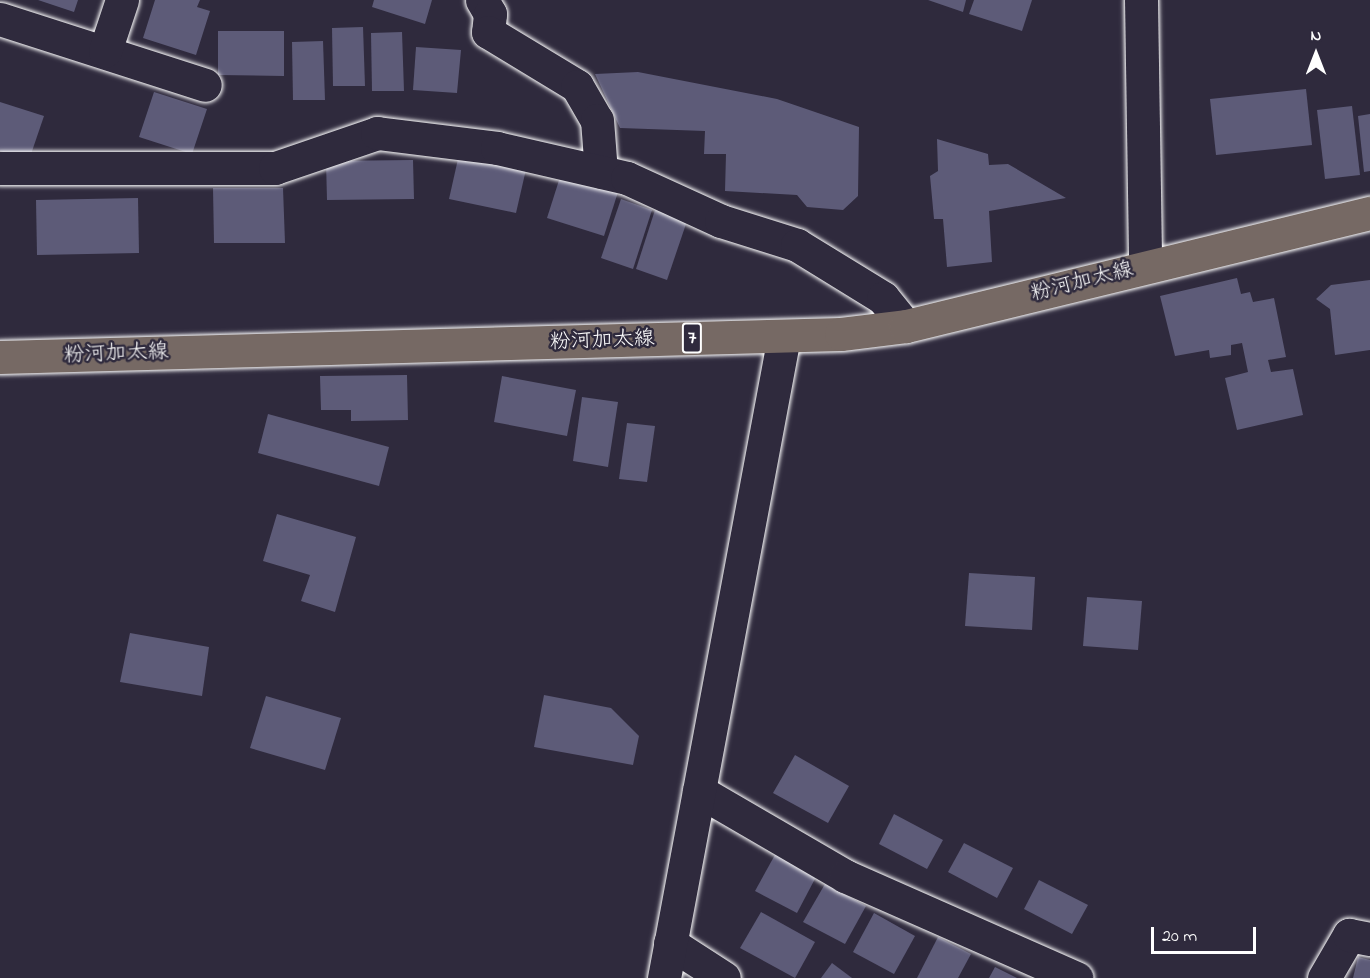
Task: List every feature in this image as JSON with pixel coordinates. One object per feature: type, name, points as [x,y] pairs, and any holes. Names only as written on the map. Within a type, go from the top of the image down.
[{"type":"main road","name":"粉河加太線","points":[[0,357],[841,334],[906,326],[1370,213]]},
{"type":"street","points":[[105,51],[122,0]]},
{"type":"street","points":[[482,0],[490,15],[488,32],[577,86],[597,120],[601,172]]},
{"type":"street","points":[[1141,0],[1145,266]]},
{"type":"street","points":[[0,19],[205,85]]},
{"type":"street","points":[[0,168],[275,168],[377,133],[497,148],[627,178],[721,221],[796,245],[883,298],[906,326]]},
{"type":"street","points":[[664,978],[784,336]]},
{"type":"street","points":[[699,790],[845,876],[1076,978]]},
{"type":"street","points":[[1324,978],[1349,935],[1370,939]]},
{"type":"street","points":[[670,943],[724,978]]},
{"type":"building","points":[[38,0],[78,0],[74,12]]},
{"type":"building","points":[[155,0],[200,0],[197,7],[210,11],[196,55],[143,38]]},
{"type":"building","points":[[374,0],[432,0],[425,24],[372,7]]},
{"type":"building","points":[[928,0],[966,0],[963,12]]},
{"type":"building","points":[[974,0],[1032,0],[1022,31],[969,14]]},
{"type":"building","points":[[363,27],[365,86],[333,86],[332,28]]},
{"type":"building","points":[[218,31],[284,31],[284,76],[218,75]]},
{"type":"building","points":[[402,32],[404,91],[372,91],[371,33]]},
{"type":"building","points":[[323,41],[325,100],[293,100],[292,42]]},
{"type":"building","points":[[416,47],[461,50],[457,93],[413,90]]},
{"type":"building","points":[[638,72],[777,99],[859,127],[858,196],[843,210],[807,207],[797,195],[725,191],[726,154],[704,154],[705,131],[620,128],[595,74]]},
{"type":"building","points":[[1306,89],[1312,145],[1216,155],[1210,99]]},
{"type":"building","points":[[154,92],[207,109],[192,154],[139,137]]},
{"type":"building","points":[[0,102],[44,116],[29,160],[0,151]]},
{"type":"building","points":[[1352,106],[1360,175],[1325,179],[1317,110]]},
{"type":"building","points":[[1370,114],[1370,171],[1364,172],[1358,116]]},
{"type":"building","points":[[937,139],[988,154],[989,165],[1008,164],[1066,198],[989,211],[992,262],[947,267],[943,219],[934,219],[930,176],[938,171]]},
{"type":"building","points":[[460,150],[527,165],[516,213],[449,199]]},
{"type":"building","points":[[413,160],[414,199],[327,200],[326,161]]},
{"type":"building","points":[[561,174],[618,192],[604,236],[547,218]]},
{"type":"building","points":[[213,188],[283,188],[285,243],[214,243]]},
{"type":"building","points":[[138,198],[139,253],[37,255],[36,200]]},
{"type":"building","points":[[621,199],[652,210],[633,269],[601,258]]},
{"type":"building","points":[[655,210],[687,221],[667,280],[636,269]]},
{"type":"building","points":[[1237,278],[1241,294],[1250,292],[1253,302],[1274,298],[1286,357],[1268,360],[1271,372],[1293,369],[1303,415],[1237,430],[1225,378],[1248,372],[1242,343],[1231,345],[1231,355],[1210,358],[1209,350],[1175,356],[1160,296]]},
{"type":"building","points":[[1370,280],[1370,350],[1335,355],[1330,309],[1316,299],[1331,285]]},
{"type":"building","points":[[407,375],[408,420],[351,421],[351,410],[321,410],[320,376]]},
{"type":"building","points":[[502,376],[576,390],[567,436],[494,422]]},
{"type":"building","points":[[582,397],[618,402],[608,467],[573,461]]},
{"type":"building","points":[[268,414],[389,447],[379,486],[258,453]]},
{"type":"building","points":[[627,423],[655,426],[647,482],[619,479]]},
{"type":"building","points":[[277,514],[356,537],[335,612],[301,601],[310,575],[263,561]]},
{"type":"building","points":[[969,573],[1035,577],[1032,630],[965,626]]},
{"type":"building","points":[[1087,597],[1142,601],[1138,650],[1083,646]]},
{"type":"building","points":[[130,633],[209,647],[202,696],[120,682]]},
{"type":"building","points":[[544,695],[611,708],[639,736],[633,765],[534,747]]},
{"type":"building","points":[[266,696],[341,718],[325,770],[250,748]]},
{"type":"building","points":[[795,755],[849,786],[828,823],[773,793]]},
{"type":"building","points":[[894,814],[943,840],[927,869],[879,844]]},
{"type":"building","points":[[964,843],[1013,868],[997,898],[948,872]]},
{"type":"building","points":[[776,853],[817,875],[797,913],[755,891]]},
{"type":"building","points":[[1039,880],[1088,905],[1072,934],[1024,909]]},
{"type":"building","points":[[825,884],[866,906],[845,944],[803,922]]},
{"type":"building","points":[[761,912],[815,942],[795,978],[740,948]]},
{"type":"building","points":[[874,913],[915,936],[894,974],[853,952]]},
{"type":"building","points":[[938,937],[971,954],[958,978],[917,978]]},
{"type":"building","points":[[1358,957],[1370,960],[1370,978],[1353,978]]},
{"type":"building","points":[[832,963],[852,978],[821,978]]},
{"type":"building","points":[[995,967],[1017,978],[989,978]]}]
